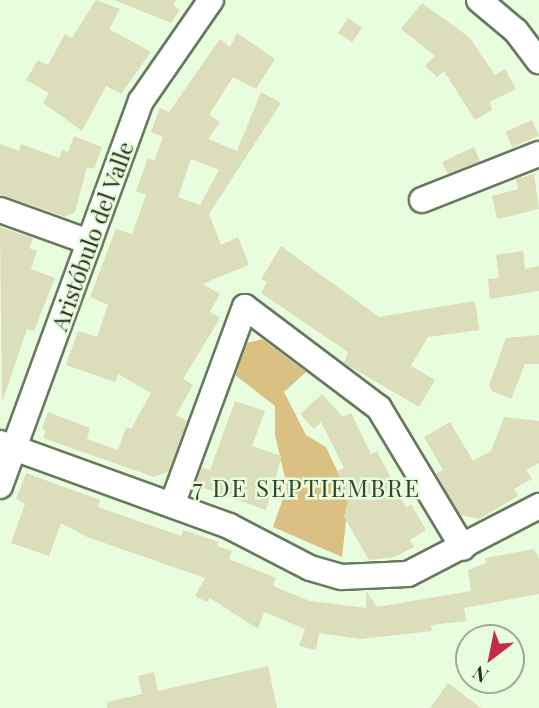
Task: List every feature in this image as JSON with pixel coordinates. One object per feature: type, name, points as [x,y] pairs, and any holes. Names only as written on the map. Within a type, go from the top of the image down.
[{"type":"street","name":"Aristóbulo del Valle","points":[[0,486],[7,445],[89,242],[141,101],[211,0]]},
{"type":"street","points":[[479,0],[516,31],[539,61]]},
{"type":"street","points":[[422,200],[539,154]]},
{"type":"street","points":[[0,210],[89,242]]},
{"type":"street","points":[[172,505],[245,307],[379,408],[463,548]]},
{"type":"street","points":[[7,445],[229,526],[310,568],[342,577],[408,574],[463,548],[539,506]]},
{"type":"shaded area","points":[[262,339],[306,372],[284,392],[306,435],[326,447],[349,496],[342,557],[273,527],[287,487],[275,435],[275,406],[235,375],[247,343]]},
{"type":"building","points":[[96,0],[120,9],[109,29],[151,52],[121,94],[106,86],[82,131],[43,103],[49,93],[26,80],[38,60],[48,65],[65,34],[72,38]]},
{"type":"building","points":[[114,0],[176,0],[173,5],[180,10],[171,23]]},
{"type":"building","points":[[422,3],[469,37],[495,75],[505,69],[516,89],[490,102],[492,110],[475,120],[444,71],[437,77],[425,66],[435,56],[401,29]]},
{"type":"building","points":[[348,18],[362,27],[352,42],[338,33]]},
{"type":"building","points":[[237,33],[275,59],[256,89],[233,77],[209,115],[220,122],[208,139],[237,151],[261,92],[281,103],[209,214],[221,245],[238,237],[249,265],[202,284],[220,294],[210,312],[220,318],[183,379],[193,385],[176,415],[187,421],[169,471],[154,477],[43,438],[46,430],[42,429],[48,412],[90,428],[87,439],[118,450],[126,427],[131,429],[151,393],[118,374],[115,382],[66,365],[78,331],[97,337],[108,305],[90,297],[116,229],[132,234],[146,195],[136,191],[148,158],[154,161],[163,137],[151,132],[160,108],[169,112],[220,39],[230,47]],"holes":[[[191,159],[219,170],[200,205],[178,197]]]},
{"type":"building","points":[[532,120],[539,136],[512,147],[506,132]]},
{"type":"building","points":[[74,136],[102,147],[94,169],[87,167],[75,212],[65,217],[0,194],[0,144],[19,151],[21,144],[59,158],[62,150],[68,152]]},
{"type":"building","points":[[474,147],[480,161],[448,174],[442,162]]},
{"type":"building","points":[[534,174],[539,209],[497,219],[492,196],[518,189],[516,179]]},
{"type":"building","points":[[0,227],[33,238],[29,248],[37,251],[31,269],[55,278],[34,331],[27,329],[2,403]]},
{"type":"building","points":[[281,246],[379,317],[475,301],[479,330],[428,337],[411,366],[435,380],[419,407],[344,363],[348,352],[261,293],[267,282],[261,279]]},
{"type":"building","points":[[523,251],[525,269],[539,266],[539,291],[490,299],[488,279],[499,278],[496,255]]},
{"type":"building","points":[[539,335],[539,364],[525,364],[511,399],[492,391],[489,385],[506,338]]},
{"type":"building","points":[[322,394],[343,417],[351,413],[371,454],[377,451],[406,508],[411,504],[426,530],[410,540],[414,547],[395,557],[369,560],[344,517],[349,496],[337,471],[344,468],[321,422],[314,429],[300,414]]},
{"type":"building","points":[[235,401],[265,411],[252,446],[282,456],[266,510],[195,485],[202,467],[210,470]]},
{"type":"building","points":[[504,417],[539,421],[539,463],[526,470],[532,479],[514,489],[518,496],[479,519],[460,515],[436,474],[443,470],[424,437],[450,422],[473,461],[491,451]]},
{"type":"building","points":[[26,473],[100,500],[98,507],[181,536],[183,530],[219,542],[217,546],[232,551],[229,559],[276,578],[273,586],[310,601],[366,608],[366,591],[377,607],[471,591],[468,570],[486,563],[485,558],[534,549],[539,559],[539,594],[464,608],[466,621],[431,625],[432,631],[360,639],[319,633],[316,650],[299,646],[305,629],[264,612],[258,629],[210,598],[207,602],[195,596],[205,578],[87,537],[61,523],[49,556],[11,543],[25,504],[16,499]]},
{"type":"building","points":[[268,666],[277,708],[107,708],[107,702],[142,694],[138,676],[154,672],[158,691]]},
{"type":"building","points":[[448,683],[455,688],[455,694],[463,694],[481,708],[430,708]]},
{"type":"district","name":"7 DE SEPTIEMBRE","points":[[307,488]]}]
